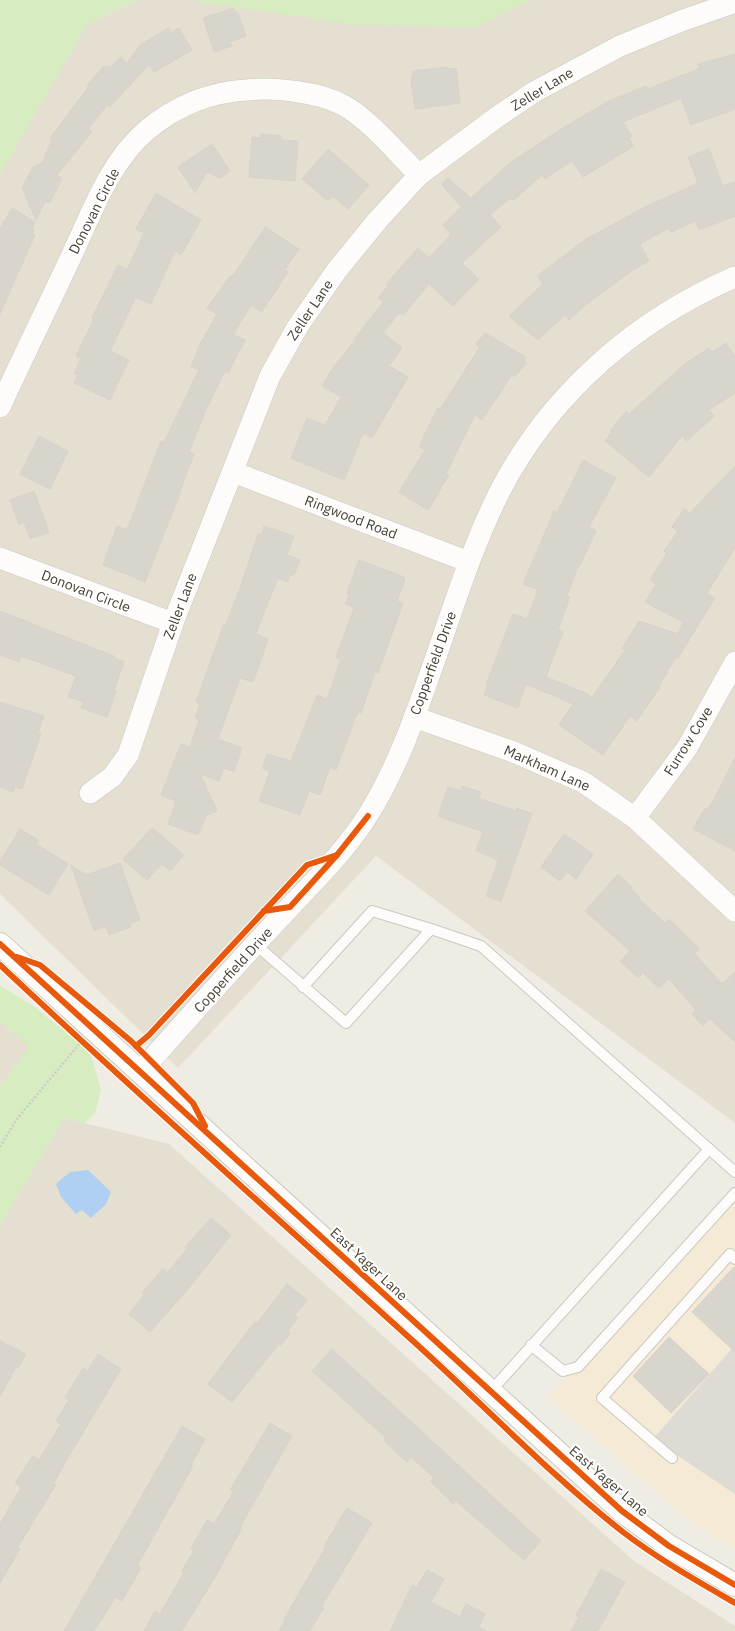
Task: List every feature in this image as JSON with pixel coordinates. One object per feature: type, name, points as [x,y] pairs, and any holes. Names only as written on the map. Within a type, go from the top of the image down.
[{"type":"street","name":"Zeller Lane","points":[[90,793],[112,777],[128,755],[173,623],[233,472],[250,423],[270,376],[298,326],[337,270],[377,221],[419,175],[497,116],[534,92],[620,46],[681,21],[735,2]]},
{"type":"street","name":"Donovan Circle","points":[[0,406],[104,188],[122,158],[146,131],[177,109],[206,96],[236,90],[265,88],[314,96],[342,105],[348,109],[370,126],[419,175]]},
{"type":"street","name":"Copperfield Drive","points":[[141,1071],[337,855],[368,816],[394,769],[469,562],[501,490],[522,454],[552,412],[591,369],[644,327],[702,291],[735,277]]},
{"type":"street","name":"Ringwood Road","points":[[233,472],[469,562]]},
{"type":"street","name":"Donovan Circle","points":[[0,558],[173,623]]},
{"type":"street","name":"Furrow Cove","points":[[635,818],[687,748],[735,662]]},
{"type":"street","name":"Markham Lane","points":[[414,717],[511,751],[583,782],[635,818],[735,911]]},
{"type":"street","name":"East Yager Lane","points":[[1,946],[91,1028],[141,1071],[490,1392],[622,1511],[669,1546],[735,1585]]},
{"type":"lane","points":[[303,987],[372,911],[432,929],[481,946],[735,1172]]},
{"type":"lane","points":[[255,944],[346,1023],[432,929]]},
{"type":"lane","points":[[490,1392],[709,1149]]},
{"type":"lane","points":[[531,1346],[563,1371],[578,1367],[735,1193]]},
{"type":"lane","points":[[672,1458],[602,1398],[730,1254],[735,1258]]},
{"type":"path","points":[[76,1037],[87,1047]]},
{"type":"path","points":[[0,1147],[16,1120],[82,1042]]},
{"type":"shaded area","points":[[138,0],[735,0],[735,1123],[376,856],[178,1068],[0,894],[0,174],[87,24]]},
{"type":"shaded area","points":[[0,1022],[30,1047],[0,1085]]},
{"type":"shaded area","points":[[64,1118],[169,1144],[634,1561],[735,1626],[735,1631],[0,1631],[0,1225]]},
{"type":"shaded area","points":[[735,1201],[735,1549],[696,1526],[548,1398]]},
{"type":"shaded area","points":[[735,1345],[735,1494],[653,1439]]},
{"type":"green space","points":[[0,0],[138,0],[87,24],[0,174]]},
{"type":"green space","points":[[187,0],[531,0],[477,27],[357,25]]},
{"type":"green space","points":[[0,985],[36,1008],[90,1052],[101,1090],[95,1114],[84,1123],[64,1118],[0,1225],[0,1085],[29,1047],[0,1022]]},
{"type":"water","points":[[88,1170],[111,1192],[106,1204],[91,1218],[82,1210],[76,1214],[61,1197],[56,1184],[70,1172]]},
{"type":"building","points":[[233,8],[236,13],[238,12],[246,36],[230,42],[232,46],[214,52],[203,18]]},
{"type":"building","points":[[168,28],[171,33],[179,28],[192,50],[154,72],[149,64],[110,107],[107,105],[88,129],[92,132],[57,175],[62,178],[50,203],[45,201],[36,220],[22,188],[33,167],[42,163],[52,140],[50,138],[86,90],[89,83],[104,66],[111,67],[121,57],[127,63],[140,45]]},
{"type":"building","points":[[735,54],[735,109],[691,125],[681,98],[623,122],[632,136],[629,138],[634,146],[583,177],[572,161],[545,179],[542,175],[514,200],[509,199],[490,215],[501,227],[462,263],[479,279],[453,306],[429,284],[404,314],[398,314],[383,333],[402,348],[389,366],[408,377],[372,438],[363,433],[344,480],[291,458],[307,418],[325,425],[341,397],[322,386],[334,366],[354,342],[353,341],[383,302],[378,298],[388,286],[386,284],[418,248],[429,258],[451,234],[443,225],[461,207],[441,184],[448,178],[471,198],[511,162],[561,129],[609,101],[646,86],[648,89],[700,68],[698,64]]},
{"type":"building","points":[[447,67],[448,69],[456,68],[460,103],[415,109],[411,80],[413,71]]},
{"type":"building","points":[[261,134],[281,136],[281,140],[298,141],[295,181],[249,177],[252,137],[261,138]]},
{"type":"building","points":[[212,144],[230,171],[220,178],[207,172],[195,193],[178,167]]},
{"type":"building","points":[[328,149],[369,185],[348,209],[333,196],[328,201],[302,179]]},
{"type":"building","points":[[709,149],[723,186],[735,182],[735,216],[699,230],[695,221],[671,232],[669,228],[640,244],[649,261],[633,270],[584,306],[569,320],[565,315],[538,340],[509,316],[543,284],[537,276],[586,239],[645,207],[698,183],[688,157]]},
{"type":"building","points":[[156,193],[201,220],[181,255],[175,251],[151,304],[136,297],[110,351],[129,360],[110,400],[74,383],[78,375],[74,374],[81,358],[76,356],[94,319],[92,318],[118,265],[127,270],[144,233],[136,229]]},
{"type":"building","points":[[12,208],[35,222],[32,229],[34,230],[32,234],[35,235],[0,314],[0,229]]},
{"type":"building","points":[[265,227],[299,249],[285,270],[288,272],[262,312],[251,305],[233,335],[245,340],[228,373],[225,371],[205,412],[189,452],[194,454],[181,491],[145,582],[103,565],[117,526],[127,530],[161,441],[164,442],[199,370],[191,367],[200,344],[217,314],[207,308],[229,277],[233,276]]},
{"type":"building","points":[[485,333],[526,357],[524,360],[527,363],[514,377],[512,375],[482,420],[475,415],[446,474],[449,475],[428,510],[399,492],[425,450],[420,447],[422,440],[438,408],[440,409],[480,347],[476,344]]},
{"type":"building","points":[[726,343],[735,356],[735,393],[709,410],[714,416],[687,441],[682,436],[649,477],[605,441],[612,432],[611,430],[626,411],[629,414],[686,363],[709,348],[712,352]]},
{"type":"building","points":[[39,436],[68,451],[50,489],[20,474]]},
{"type":"building","points":[[583,460],[616,478],[589,527],[596,531],[579,567],[578,566],[567,596],[570,597],[558,630],[563,632],[546,677],[586,693],[592,697],[625,650],[622,648],[639,621],[678,634],[683,622],[645,602],[656,584],[650,580],[667,553],[664,551],[678,531],[672,527],[684,509],[690,513],[735,466],[735,548],[707,593],[715,598],[678,658],[676,657],[659,686],[660,687],[637,721],[630,716],[603,755],[559,725],[573,704],[526,684],[518,708],[484,695],[488,685],[486,684],[513,614],[527,619],[538,590],[523,584],[554,511],[557,513]]},
{"type":"building","points":[[34,491],[49,532],[30,539],[24,522],[19,524],[10,500]]},
{"type":"building","points":[[264,526],[294,536],[287,555],[300,560],[294,575],[290,575],[288,582],[279,579],[277,580],[256,634],[268,639],[253,682],[240,678],[218,739],[242,748],[234,772],[224,768],[219,781],[200,774],[217,811],[206,816],[198,835],[168,824],[176,801],[161,795],[181,744],[190,747],[199,720],[195,718],[200,704],[196,702],[224,624],[226,624],[238,594],[258,534],[261,535]]},
{"type":"building","points":[[359,560],[404,577],[405,580],[397,601],[403,603],[378,673],[375,672],[361,713],[358,712],[354,721],[336,770],[330,767],[320,795],[309,791],[300,815],[259,801],[270,771],[262,768],[267,754],[291,761],[317,695],[327,699],[341,659],[336,657],[354,608],[345,604],[349,595],[347,592]]},
{"type":"building","points":[[0,611],[114,656],[114,658],[124,662],[114,690],[116,691],[107,717],[81,708],[83,702],[68,697],[76,676],[21,656],[19,662],[0,655]]},
{"type":"building","points":[[0,702],[44,716],[38,733],[41,734],[22,789],[15,787],[13,792],[0,787]]},
{"type":"building","points":[[735,758],[735,851],[693,829],[705,808],[708,810]]},
{"type":"building","points":[[462,786],[481,792],[479,798],[516,811],[517,808],[532,814],[501,901],[486,896],[498,860],[476,850],[483,832],[438,816],[448,787],[461,791]]},
{"type":"building","points":[[152,828],[184,855],[170,871],[162,864],[147,880],[123,859]]},
{"type":"building","points":[[20,829],[38,840],[36,844],[68,864],[49,895],[0,865],[0,862]]},
{"type":"building","points":[[564,834],[593,854],[576,879],[567,872],[560,881],[541,867]]},
{"type":"building","points":[[120,863],[140,920],[129,923],[131,927],[109,935],[106,926],[94,931],[71,865],[86,875]]},
{"type":"building","points":[[618,874],[632,887],[631,889],[640,897],[638,898],[665,923],[669,919],[699,949],[694,953],[722,984],[735,972],[735,1042],[710,1019],[703,1026],[692,1014],[696,1010],[669,979],[659,988],[643,973],[638,978],[620,961],[630,951],[585,911]]},
{"type":"building","points":[[211,1218],[231,1235],[189,1288],[150,1332],[129,1314],[144,1295],[142,1293],[163,1269],[167,1273],[187,1249],[185,1247]]},
{"type":"building","points":[[735,1266],[735,1352],[692,1312]]},
{"type":"building","points":[[287,1284],[307,1300],[295,1315],[298,1318],[288,1331],[290,1334],[281,1345],[279,1344],[232,1402],[208,1384],[255,1322],[257,1323]]},
{"type":"building","points":[[669,1337],[709,1374],[671,1413],[633,1376]]},
{"type":"building","points":[[0,1341],[26,1354],[18,1368],[16,1367],[0,1397]]},
{"type":"building","points":[[332,1349],[541,1541],[524,1560],[456,1501],[453,1504],[430,1481],[434,1478],[411,1457],[407,1462],[386,1443],[384,1439],[385,1437],[312,1371]]},
{"type":"building","points":[[98,1354],[121,1369],[53,1484],[56,1485],[17,1548],[20,1549],[0,1583],[0,1524],[21,1487],[15,1483],[33,1456],[39,1460],[61,1424],[56,1421],[69,1400],[65,1398],[83,1368],[88,1371]]},
{"type":"building","points":[[270,1423],[292,1436],[240,1527],[242,1528],[214,1579],[182,1631],[144,1631],[155,1611],[160,1614],[184,1572],[182,1571],[194,1550],[191,1548],[207,1520],[214,1524],[233,1492],[230,1490]]},
{"type":"building","points":[[182,1426],[205,1439],[191,1465],[193,1466],[137,1566],[141,1568],[122,1601],[116,1597],[94,1631],[64,1631]]},
{"type":"building","points":[[347,1508],[372,1523],[322,1606],[324,1608],[310,1631],[279,1631],[284,1622],[283,1621],[324,1550],[325,1544]]},
{"type":"building","points":[[601,1569],[625,1582],[598,1631],[571,1631],[579,1617],[576,1616]]},
{"type":"building","points":[[427,1570],[444,1579],[431,1602],[460,1617],[466,1604],[485,1614],[479,1627],[487,1631],[390,1631],[412,1585],[417,1587]]},
{"type":"cycle path","points":[[264,911],[290,907],[337,855],[368,816]]},
{"type":"cycle path","points":[[136,1046],[149,1035],[307,865],[337,855]]},
{"type":"cycle path","points":[[0,944],[622,1511],[669,1546],[735,1585]]},
{"type":"cycle path","points":[[17,957],[40,965],[131,1041],[193,1103],[205,1126]]},
{"type":"cycle path","points":[[0,965],[154,1107],[439,1365],[569,1487],[636,1542],[735,1603]]}]
